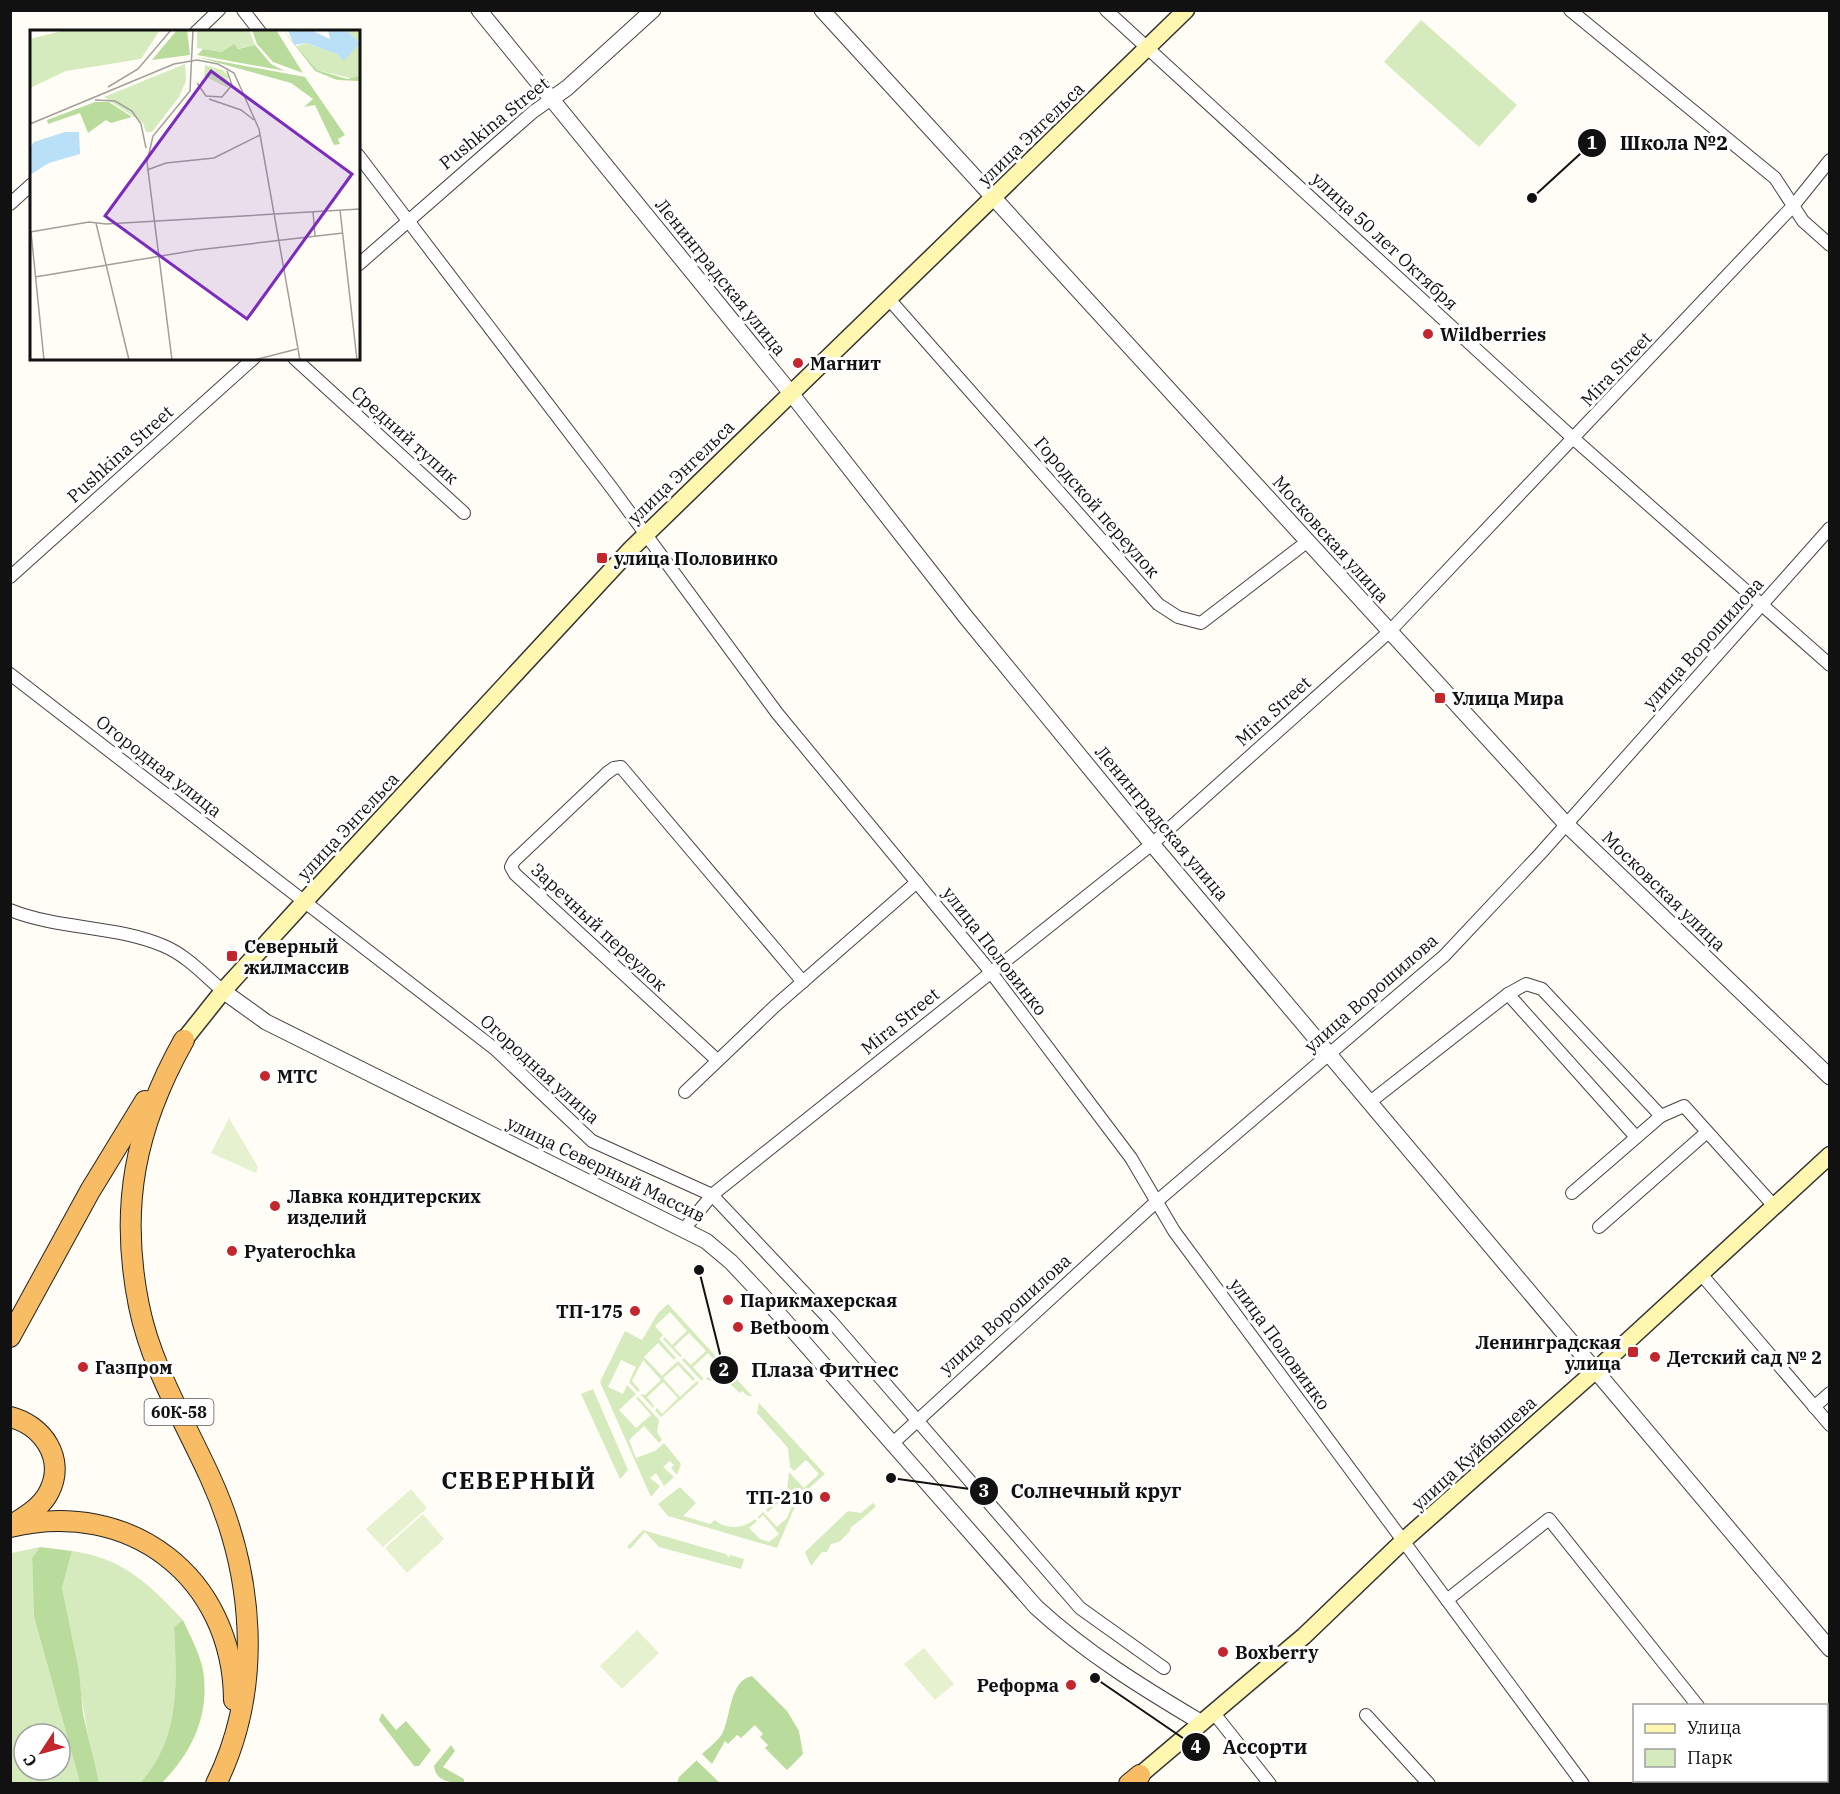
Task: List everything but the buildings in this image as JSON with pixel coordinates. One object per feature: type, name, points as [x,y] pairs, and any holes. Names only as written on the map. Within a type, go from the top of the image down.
[{"type":"highway","points":[[10,1337],[90,1191],[184,1040]]},
{"type":"highway","name":"60К-58","points":[[184,1040],[164,1076],[149,1111],[135,1160],[129,1210],[131,1259],[139,1308],[157,1360],[229,1524],[245,1596],[249,1648],[245,1691],[237,1733],[215,1784]]},
{"type":"highway","points":[[10,1417],[22,1420],[37,1430],[50,1445],[55,1462],[55,1478],[49,1493],[40,1505],[10,1527]]},
{"type":"highway","points":[[10,1527],[32,1522],[58,1521],[89,1523],[119,1529],[148,1542],[173,1560],[196,1586],[214,1612],[227,1642],[233,1677],[234,1710],[215,1784]]},
{"type":"main road","name":"улица Энгельса","points":[[184,1040],[223,991],[304,902],[645,535],[1186,10]]},
{"type":"main road","name":"улица Куйбышева","points":[[1133,1781],[1304,1636],[1403,1541],[1595,1371],[1830,1155]]},
{"type":"street","points":[[198,30],[219,10]]},
{"type":"street","points":[[243,10],[258,30]]},
{"type":"street","name":"Ленинградская улица","points":[[479,10],[790,392],[965,616],[1152,844],[1830,1649]]},
{"type":"street","name":"Pushkina Street","points":[[360,263],[533,112],[567,88],[653,10]]},
{"type":"street","name":"Московская улица","points":[[822,10],[1566,824],[1830,1077]]},
{"type":"street","name":"улица 50 лет Октября","points":[[1106,10],[1574,440],[1830,665]]},
{"type":"street","points":[[1570,10],[1759,163],[1782,186],[1803,221],[1830,245]]},
{"type":"street","name":"улица Половинко","points":[[360,157],[410,219],[777,713],[990,971],[1131,1158],[1174,1231],[1583,1784]]},
{"type":"street","name":"Mira Street","points":[[685,1228],[712,1196],[990,971],[1152,844],[1389,632],[1574,440],[1793,206],[1830,160]]},
{"type":"street","points":[[10,204],[30,186]]},
{"type":"street","name":"Городской переулок","points":[[888,298],[1158,604],[1178,617],[1201,623],[1308,541]]},
{"type":"street","name":"Pushkina Street","points":[[10,577],[252,360]]},
{"type":"street","name":"Средний тупик","points":[[296,360],[465,513]]},
{"type":"street","name":"улица Ворошилова","points":[[893,1443],[915,1420],[1156,1202],[1444,956],[1566,824],[1830,528]]},
{"type":"street","name":"Огородная улица","points":[[10,674],[495,1049],[554,1108],[592,1141],[712,1196],[831,1321],[1080,1608],[1164,1668]]},
{"type":"street","name":"Заречный переулок","points":[[717,1060],[515,874],[511,867],[514,861],[607,773],[614,768],[621,767],[803,981]]},
{"type":"street","points":[[685,1092],[803,981],[917,882]]},
{"type":"street","points":[[10,910],[50,922],[125,933],[166,946],[223,991]]},
{"type":"street","points":[[1370,1102],[1508,994],[1526,984],[1542,989],[1660,1116]]},
{"type":"street","name":"улица Северный Массив","points":[[223,991],[266,1022],[685,1228],[706,1241],[731,1262],[893,1443],[1009,1578],[1062,1631],[1139,1685],[1208,1718]]},
{"type":"street","points":[[1508,994],[1636,1137]]},
{"type":"street","points":[[1572,1192],[1660,1116],[1684,1106],[1774,1206]]},
{"type":"street","points":[[1599,1227],[1707,1132]]},
{"type":"street","points":[[1701,1274],[1830,1425]]},
{"type":"street","points":[[1814,1407],[1830,1393]]},
{"type":"street","points":[[1447,1600],[1549,1519],[1696,1704]]},
{"type":"street","points":[[1366,1715],[1429,1784]]},
{"type":"street","points":[[1208,1718],[1270,1784]]},
{"type":"green space","points":[[1421,20],[1517,105],[1479,147],[1384,62]]},
{"type":"green space","points":[[229,1118],[258,1167],[256,1173],[211,1153]]},
{"type":"green space","points":[[668,1304],[752,1396],[742,1391],[740,1393],[730,1384],[707,1380],[706,1378],[727,1374],[708,1353],[693,1367],[703,1378],[702,1381],[682,1360],[684,1358],[691,1365],[706,1351],[689,1333],[674,1347],[682,1356],[680,1357],[663,1339],[665,1337],[672,1345],[687,1331],[670,1312],[655,1326],[663,1335],[659,1339],[676,1358],[674,1360],[658,1343],[644,1357],[662,1376],[678,1361],[695,1379],[693,1381],[678,1365],[663,1378],[680,1397],[697,1381],[699,1383],[661,1417],[655,1410],[657,1408],[662,1414],[678,1398],[663,1382],[647,1397],[654,1406],[653,1408],[640,1394],[645,1395],[661,1380],[643,1360],[632,1381],[640,1390],[638,1392],[629,1382],[636,1367],[621,1360],[608,1387],[623,1394],[627,1385],[636,1394],[619,1410],[636,1428],[651,1415],[636,1398],[638,1397],[659,1420],[657,1432],[662,1440],[659,1443],[644,1426],[629,1440],[636,1458],[655,1451],[664,1443],[681,1464],[677,1475],[671,1468],[674,1465],[670,1461],[663,1467],[674,1477],[664,1486],[656,1473],[650,1478],[660,1486],[651,1497],[600,1382],[625,1331],[642,1340],[658,1313]]},
{"type":"green space","points":[[593,1389],[628,1470],[620,1479],[581,1394]]},
{"type":"green space","points":[[759,1403],[825,1474],[799,1497],[777,1548],[668,1516],[658,1504],[680,1487],[696,1503],[683,1516],[710,1524],[715,1520],[730,1527],[746,1525],[755,1519],[757,1521],[749,1528],[760,1539],[769,1542],[779,1534],[763,1515],[759,1519],[758,1517],[763,1512],[777,1527],[787,1518],[792,1506],[784,1498],[768,1512],[766,1510],[787,1490],[789,1472],[804,1488],[819,1474],[806,1460],[794,1471],[790,1467],[788,1448],[757,1413]]},
{"type":"green space","points":[[411,1489],[427,1508],[383,1547],[366,1529]]},
{"type":"green space","points":[[873,1503],[876,1506],[851,1527],[839,1542],[831,1544],[827,1552],[822,1552],[811,1566],[805,1552],[848,1511],[861,1513]]},
{"type":"green space","points":[[423,1514],[444,1539],[407,1573],[385,1548]]},
{"type":"green space","points":[[643,1530],[726,1554],[729,1558],[730,1555],[744,1559],[741,1569],[659,1547],[645,1532],[630,1549],[627,1547]]},
{"type":"green space","points":[[40,1547],[32,1558],[34,1617],[63,1722],[12,1722],[12,1782],[72,1782],[72,1754],[80,1783],[11,1784],[11,1553]]},
{"type":"green space","points":[[40,1547],[72,1551],[62,1588],[79,1672],[83,1714],[99,1783],[80,1783],[72,1754],[72,1722],[63,1722],[34,1617],[32,1558]]},
{"type":"green space","points":[[72,1551],[90,1554],[121,1566],[146,1584],[183,1620],[174,1627],[176,1670],[169,1730],[163,1748],[140,1783],[99,1783],[94,1768],[62,1588]]},
{"type":"green space","points":[[183,1620],[203,1671],[204,1693],[200,1722],[189,1748],[162,1783],[140,1783],[163,1748],[169,1730],[176,1670],[174,1627]]},
{"type":"green space","points":[[637,1630],[659,1653],[622,1689],[600,1666]]},
{"type":"green space","points":[[924,1648],[954,1684],[935,1700],[904,1664]]},
{"type":"green space","points":[[752,1676],[787,1711],[799,1731],[803,1754],[787,1770],[765,1748],[768,1745],[760,1737],[763,1734],[755,1725],[741,1738],[737,1735],[728,1744],[725,1741],[712,1764],[702,1754],[722,1734],[739,1684]]},
{"type":"green space","points":[[382,1713],[396,1730],[406,1721],[431,1750],[419,1766],[414,1766],[379,1720]]},
{"type":"green space","points":[[451,1745],[455,1751],[443,1767],[464,1779],[464,1783],[445,1781],[435,1771],[434,1766]]},
{"type":"green space","points":[[697,1760],[720,1783],[677,1783],[679,1777]]},
{"type":"place","name":"Школа №2","points":[[1532,198]]},
{"type":"place","name":"Wildberries","points":[[1428,334]]},
{"type":"place","name":"Магнит","points":[[798,363]]},
{"type":"place","name":"улица Половинко","points":[[602,558]]},
{"type":"place","name":"Улица Мира","points":[[1440,698]]},
{"type":"place","name":"Северный жилмассив","points":[[232,956]]},
{"type":"place","name":"МТС","points":[[265,1076]]},
{"type":"place","name":"Лавка кондитерских изделий","points":[[275,1206]]},
{"type":"place","name":"Pyaterochka","points":[[232,1251]]},
{"type":"place","name":"Плаза Фитнес","points":[[699,1270]]},
{"type":"place","name":"Парикмахерская","points":[[728,1300]]},
{"type":"place","name":"ТП-175","points":[[635,1311]]},
{"type":"place","name":"Betboom","points":[[738,1327]]},
{"type":"place","name":"Ленинградская улица","points":[[1633,1352]]},
{"type":"place","name":"Детский сад № 2","points":[[1655,1357]]},
{"type":"place","name":"Газпром","points":[[83,1367]]},
{"type":"place","name":"Солнечный круг","points":[[891,1478]]},
{"type":"place","name":"ТП-210","points":[[825,1497]]},
{"type":"place","name":"Boxberry","points":[[1223,1652]]},
{"type":"place","name":"Ассорти","points":[[1095,1678]]},
{"type":"place","name":"Реформа","points":[[1071,1685]]},
{"type":"district","name":"СЕВЕРНЫЙ","points":[[519,1480]]}]
